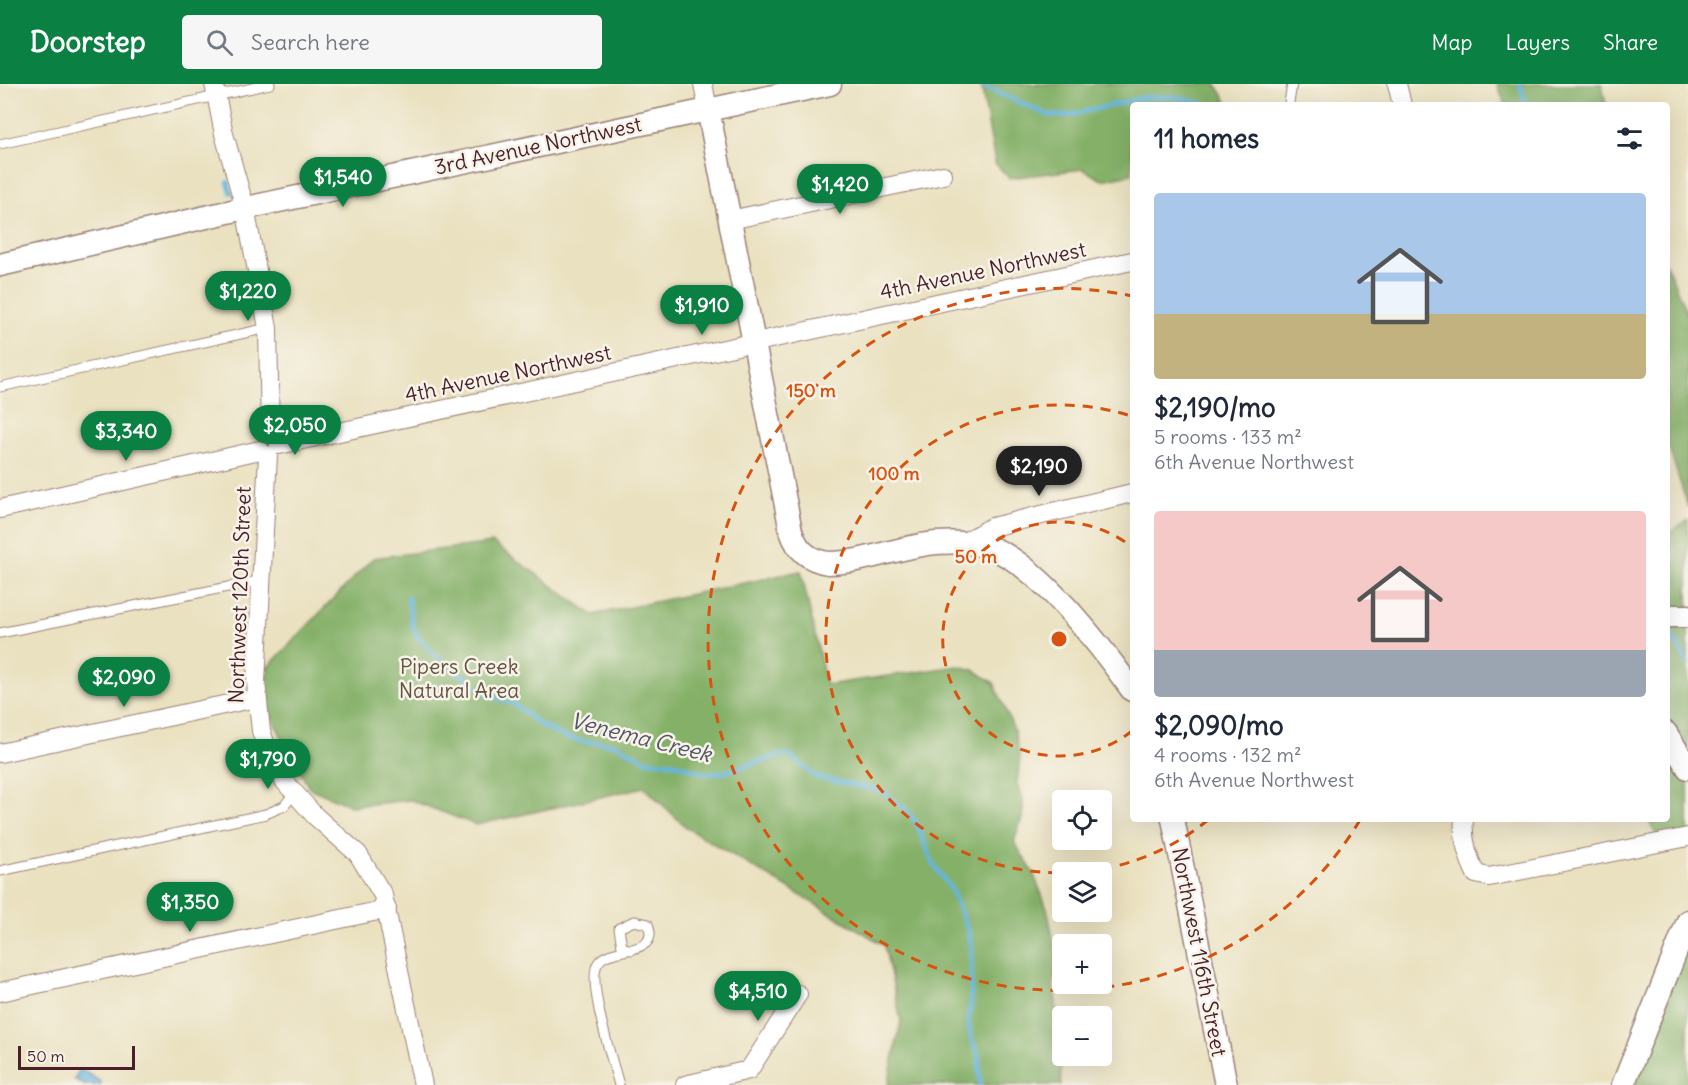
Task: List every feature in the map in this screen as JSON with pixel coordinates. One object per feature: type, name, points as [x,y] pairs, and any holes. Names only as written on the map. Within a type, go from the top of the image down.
[{"type":"street","points":[[703,84],[791,531],[798,548],[819,561],[833,563],[936,543],[963,543],[999,551],[1039,581],[1098,646],[1130,687]]},
{"type":"street","name":"3rd Avenue Northwest","points":[[0,265],[245,208],[830,84]]},
{"type":"street","points":[[1397,84],[1401,102]]},
{"type":"street","name":"Northwest 120th Street","points":[[215,90],[245,208],[268,328],[270,446],[256,698],[265,744],[276,769],[294,794],[367,865],[387,909],[423,1085]]},
{"type":"street","points":[[730,220],[943,175]]},
{"type":"street","name":"4th Avenue Northwest","points":[[0,509],[270,446],[1130,261]]},
{"type":"street","points":[[963,543],[992,527],[1130,493]]},
{"type":"street","points":[[1670,616],[1688,616]]},
{"type":"street","points":[[0,753],[256,698]]},
{"type":"street","points":[[1670,739],[1688,768]]},
{"type":"street","name":"Northwest 116th Street","points":[[1174,822],[1226,1085]]},
{"type":"street","points":[[1464,822],[1465,846],[1476,874],[1489,877],[1688,837]]},
{"type":"street","points":[[0,992],[387,909]]},
{"type":"street","points":[[1623,1085],[1688,921]]},
{"type":"street","points":[[685,1085],[751,1078],[798,994]]},
{"type":"lane","points":[[0,144],[215,90],[270,84]]},
{"type":"lane","points":[[1289,102],[1292,84]]},
{"type":"lane","points":[[0,387],[268,328]]},
{"type":"lane","points":[[0,633],[263,580]]},
{"type":"lane","points":[[0,871],[266,814],[284,806],[294,794]]},
{"type":"lane","points":[[618,1085],[597,999],[594,972],[602,958],[614,952],[632,950]]},
{"type":"green space","points":[[981,84],[1216,84],[1227,102],[1130,102],[1130,174],[1102,180],[1083,169],[1009,178],[995,163]]},
{"type":"green space","points":[[1497,84],[1602,84],[1605,102],[1505,102]]},
{"type":"green space","points":[[1670,273],[1688,317],[1688,507],[1670,451]]},
{"type":"green space","points":[[1688,520],[1688,837],[1662,843],[1649,822],[1670,822],[1670,532]]},
{"type":"green space","name":"Pipers Creek Natural Area","points":[[493,543],[593,615],[801,571],[826,685],[958,666],[974,670],[994,683],[1014,730],[1020,757],[1017,784],[1023,800],[1023,815],[1014,842],[1032,870],[1047,908],[1052,934],[1052,994],[1055,994],[1056,1006],[1052,1006],[1052,1066],[1061,1066],[1061,1085],[888,1085],[901,1021],[884,945],[687,828],[644,787],[476,825],[411,800],[351,806],[309,788],[264,703],[264,671],[373,558]]},
{"type":"green space","points":[[1688,921],[1688,1085],[1623,1085]]},
{"type":"water","points":[[80,1069],[101,1082],[100,1085],[84,1085],[74,1079]]},
{"type":"waterway","points":[[979,84],[1048,115],[1066,116],[1146,97],[1179,97],[1195,102]]},
{"type":"waterway","points":[[1520,84],[1525,102]]},
{"type":"waterway","points":[[228,182],[231,193]]},
{"type":"waterway","name":"Venema Creek","points":[[408,598],[412,625],[417,636],[434,654],[488,695],[512,703],[542,726],[564,737],[579,741],[615,744],[648,761],[675,763],[706,774],[725,772],[780,755],[791,756],[816,777],[882,791],[904,808],[916,822],[932,862],[952,891],[968,931],[972,948],[971,1004],[968,1021],[971,1037],[979,1057],[980,1085]]},
{"type":"waterway","points":[[1672,635],[1688,664]]}]
